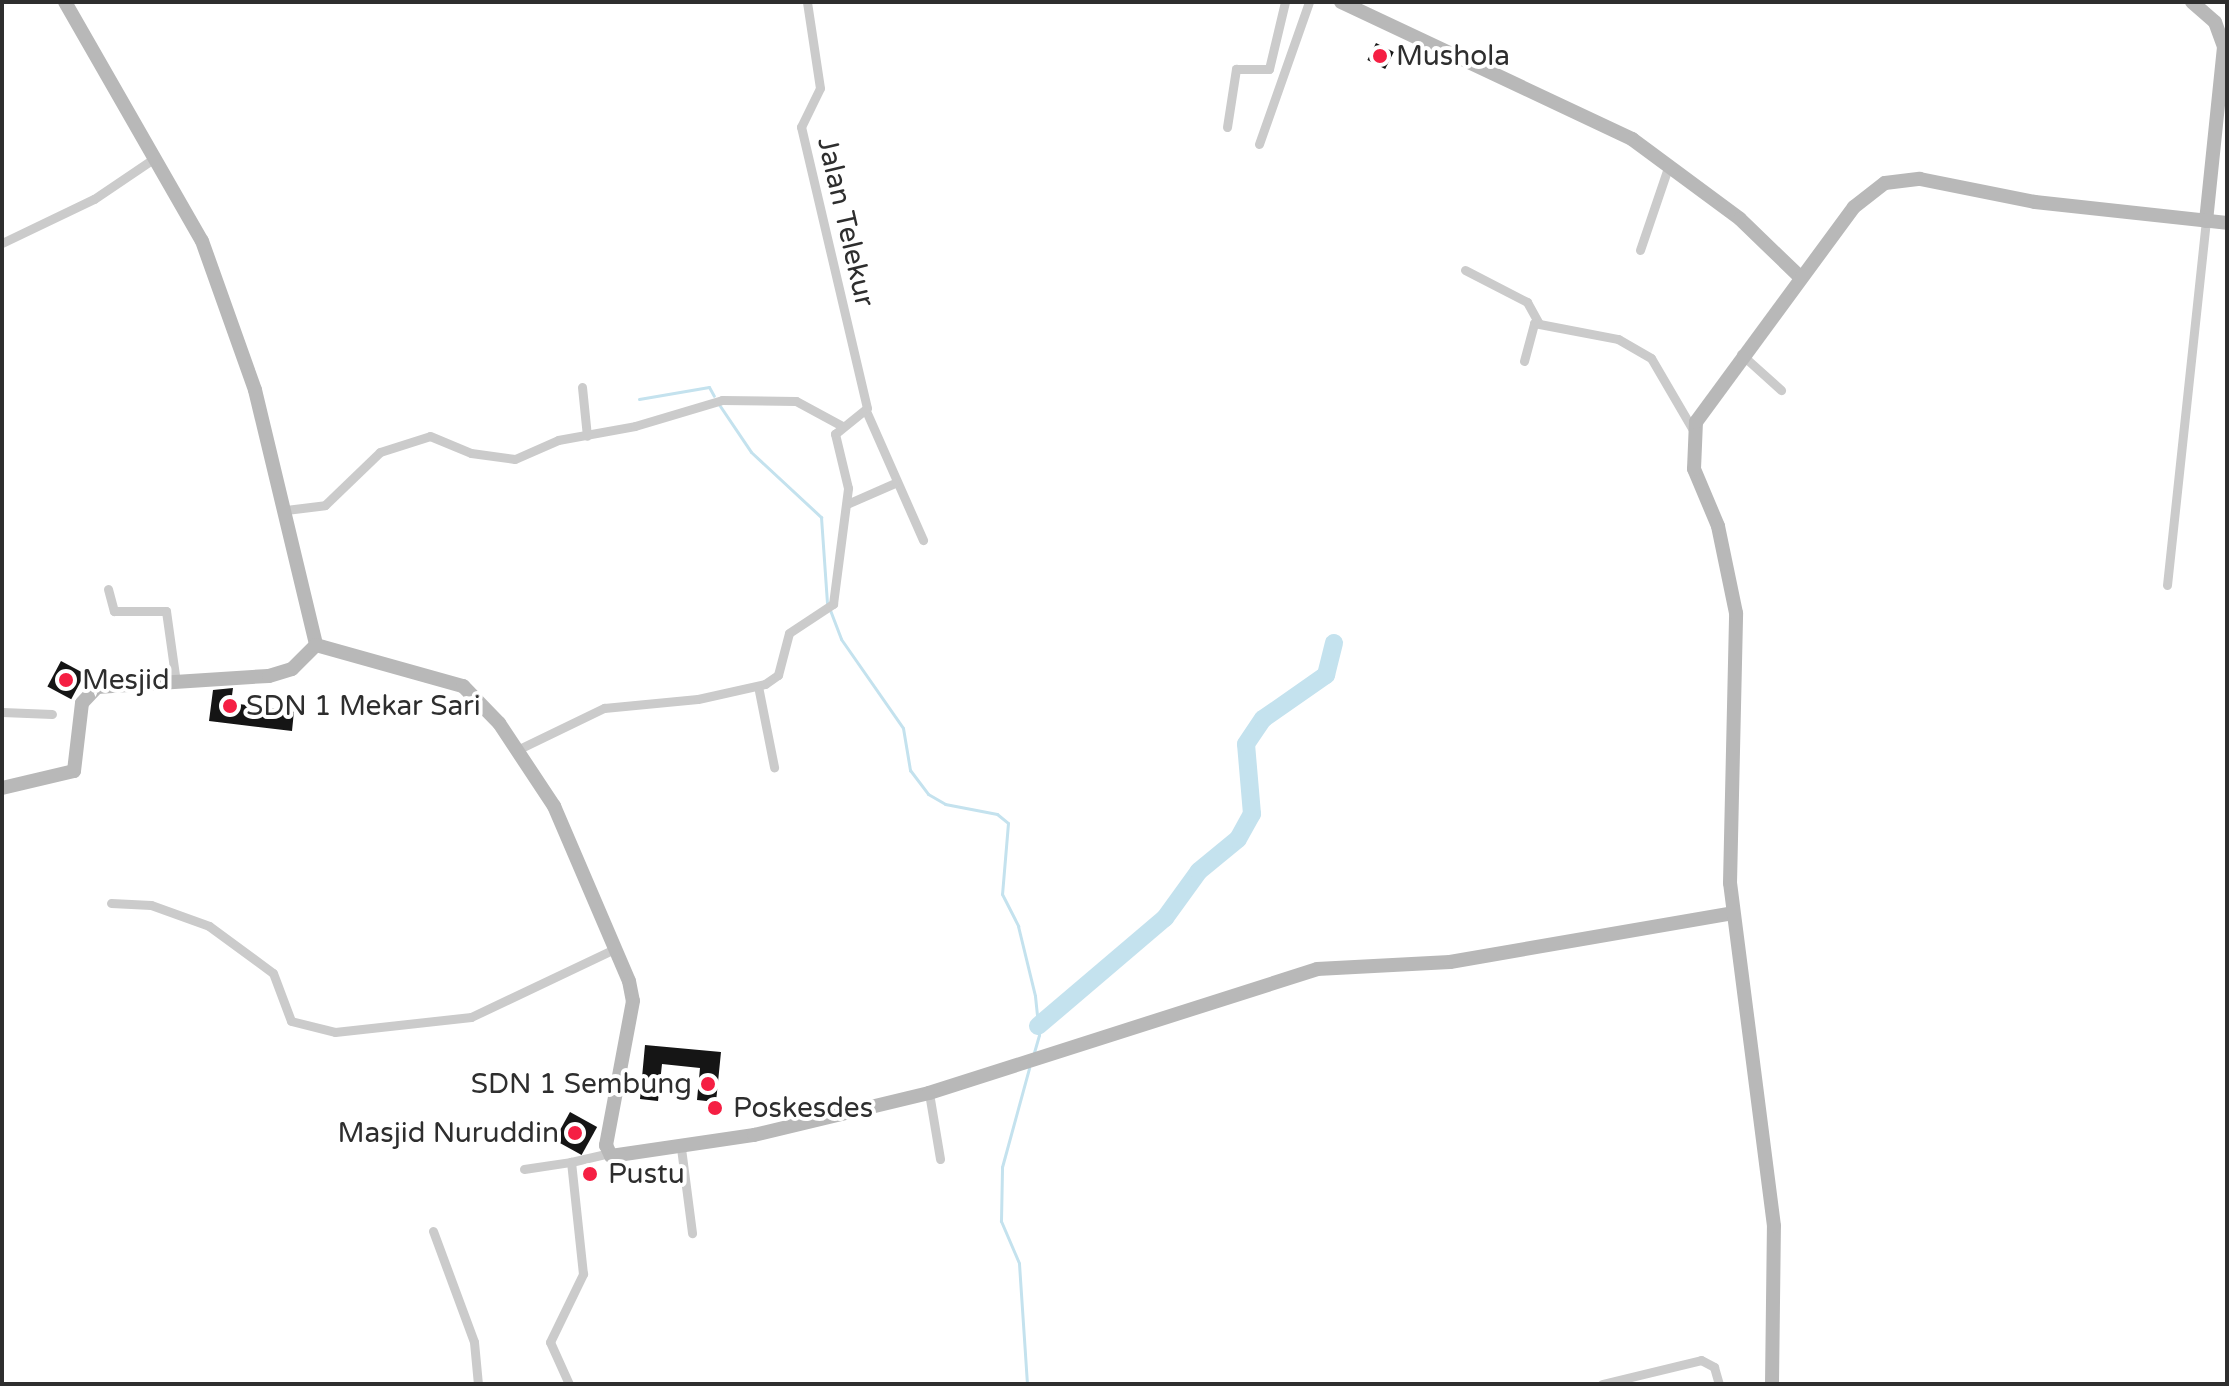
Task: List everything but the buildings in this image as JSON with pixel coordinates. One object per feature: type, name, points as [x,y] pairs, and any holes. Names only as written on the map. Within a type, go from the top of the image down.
[{"type":"street","points":[[65,2],[153,159],[178,191],[202,241],[255,390],[316,645]]},
{"type":"street","name":"Jalan Telekur","points":[[807,2],[820,88],[801,127],[867,413],[895,483],[923,540]]},
{"type":"street","points":[[1227,127],[1236,69],[1269,69],[1285,2]]},
{"type":"street","points":[[1259,144],[1309,2]]},
{"type":"street","points":[[1341,2],[1632,139],[1740,219],[1800,277]]},
{"type":"street","points":[[2167,585],[2224,47],[2215,22],[2192,2]]},
{"type":"street","points":[[2,243],[94,199],[153,159]]},
{"type":"street","points":[[1640,250],[1669,165]]},
{"type":"street","points":[[1693,430],[1741,354],[1866,194],[1897,179],[2227,223]]},
{"type":"street","points":[[1465,270],[1527,302],[1538,322],[1618,339],[1646,353],[1693,430],[1694,469],[1718,526],[1736,613],[1733,913],[1774,1226],[1772,1384]]},
{"type":"street","points":[[1524,361],[1526,335],[1538,322]]},
{"type":"street","points":[[1741,354],[1781,390]]},
{"type":"street","points":[[582,387],[587,436]]},
{"type":"street","points":[[286,510],[325,505],[380,452],[424,437],[515,459],[558,440],[587,436],[722,400],[796,401],[842,426]]},
{"type":"street","points":[[517,750],[604,708],[758,686],[778,675],[789,633],[833,604],[847,504],[847,475],[834,438],[842,426],[867,413]]},
{"type":"street","points":[[847,504],[895,483]]},
{"type":"street","points":[[108,589],[114,611],[166,611],[176,682]]},
{"type":"street","points":[[2,788],[74,771],[82,703],[93,689],[281,674],[316,645]]},
{"type":"street","points":[[316,645],[463,686],[517,750],[554,806],[616,948],[633,1001],[607,1154]]},
{"type":"street","points":[[758,686],[774,767]]},
{"type":"street","points":[[2,712],[52,714]]},
{"type":"street","points":[[111,903],[151,905],[209,926],[273,973],[291,1021],[335,1032],[471,1017],[616,948]]},
{"type":"street","points":[[524,1169],[607,1154],[681,1148],[929,1093],[1024,1066],[1145,1019],[1329,966],[1450,962],[1733,913]]},
{"type":"street","points":[[929,1093],[940,1159]]},
{"type":"street","points":[[681,1148],[692,1233]]},
{"type":"street","points":[[569,1384],[550,1342],[583,1274],[571,1162]]},
{"type":"street","points":[[433,1231],[474,1342],[478,1384]]},
{"type":"street","points":[[1602,1384],[1701,1360],[1714,1367],[1719,1384]]},
{"type":"waterway","points":[[639,399],[709,387],[714,396]]},
{"type":"waterway","points":[[718,403],[751,452],[821,517],[827,603]]},
{"type":"waterway","points":[[830,610],[841,639],[903,728],[910,770],[928,794],[945,804],[997,814],[1008,823],[1002,894],[1018,926],[1035,996],[1039,1035],[1034,1053]]},
{"type":"waterway","points":[[1038,1026],[1165,918],[1199,871],[1238,839],[1252,814],[1246,744],[1263,719],[1326,675],[1334,643]]},
{"type":"waterway","points":[[1027,1384],[1019,1263],[1001,1221],[1002,1167],[1029,1068]]},
{"type":"place","name":"Mushola","points":[[1380,56]]},
{"type":"place","name":"Mesjid","points":[[66,680]]},
{"type":"place","name":"SDN 1 Mekar Sari","points":[[230,706]]},
{"type":"place","name":"SDN 1 Sembung","points":[[708,1084]]},
{"type":"place","name":"Poskesdes","points":[[715,1108]]},
{"type":"place","name":"Masjid Nuruddin","points":[[575,1133]]},
{"type":"place","name":"Pustu","points":[[590,1174]]}]
